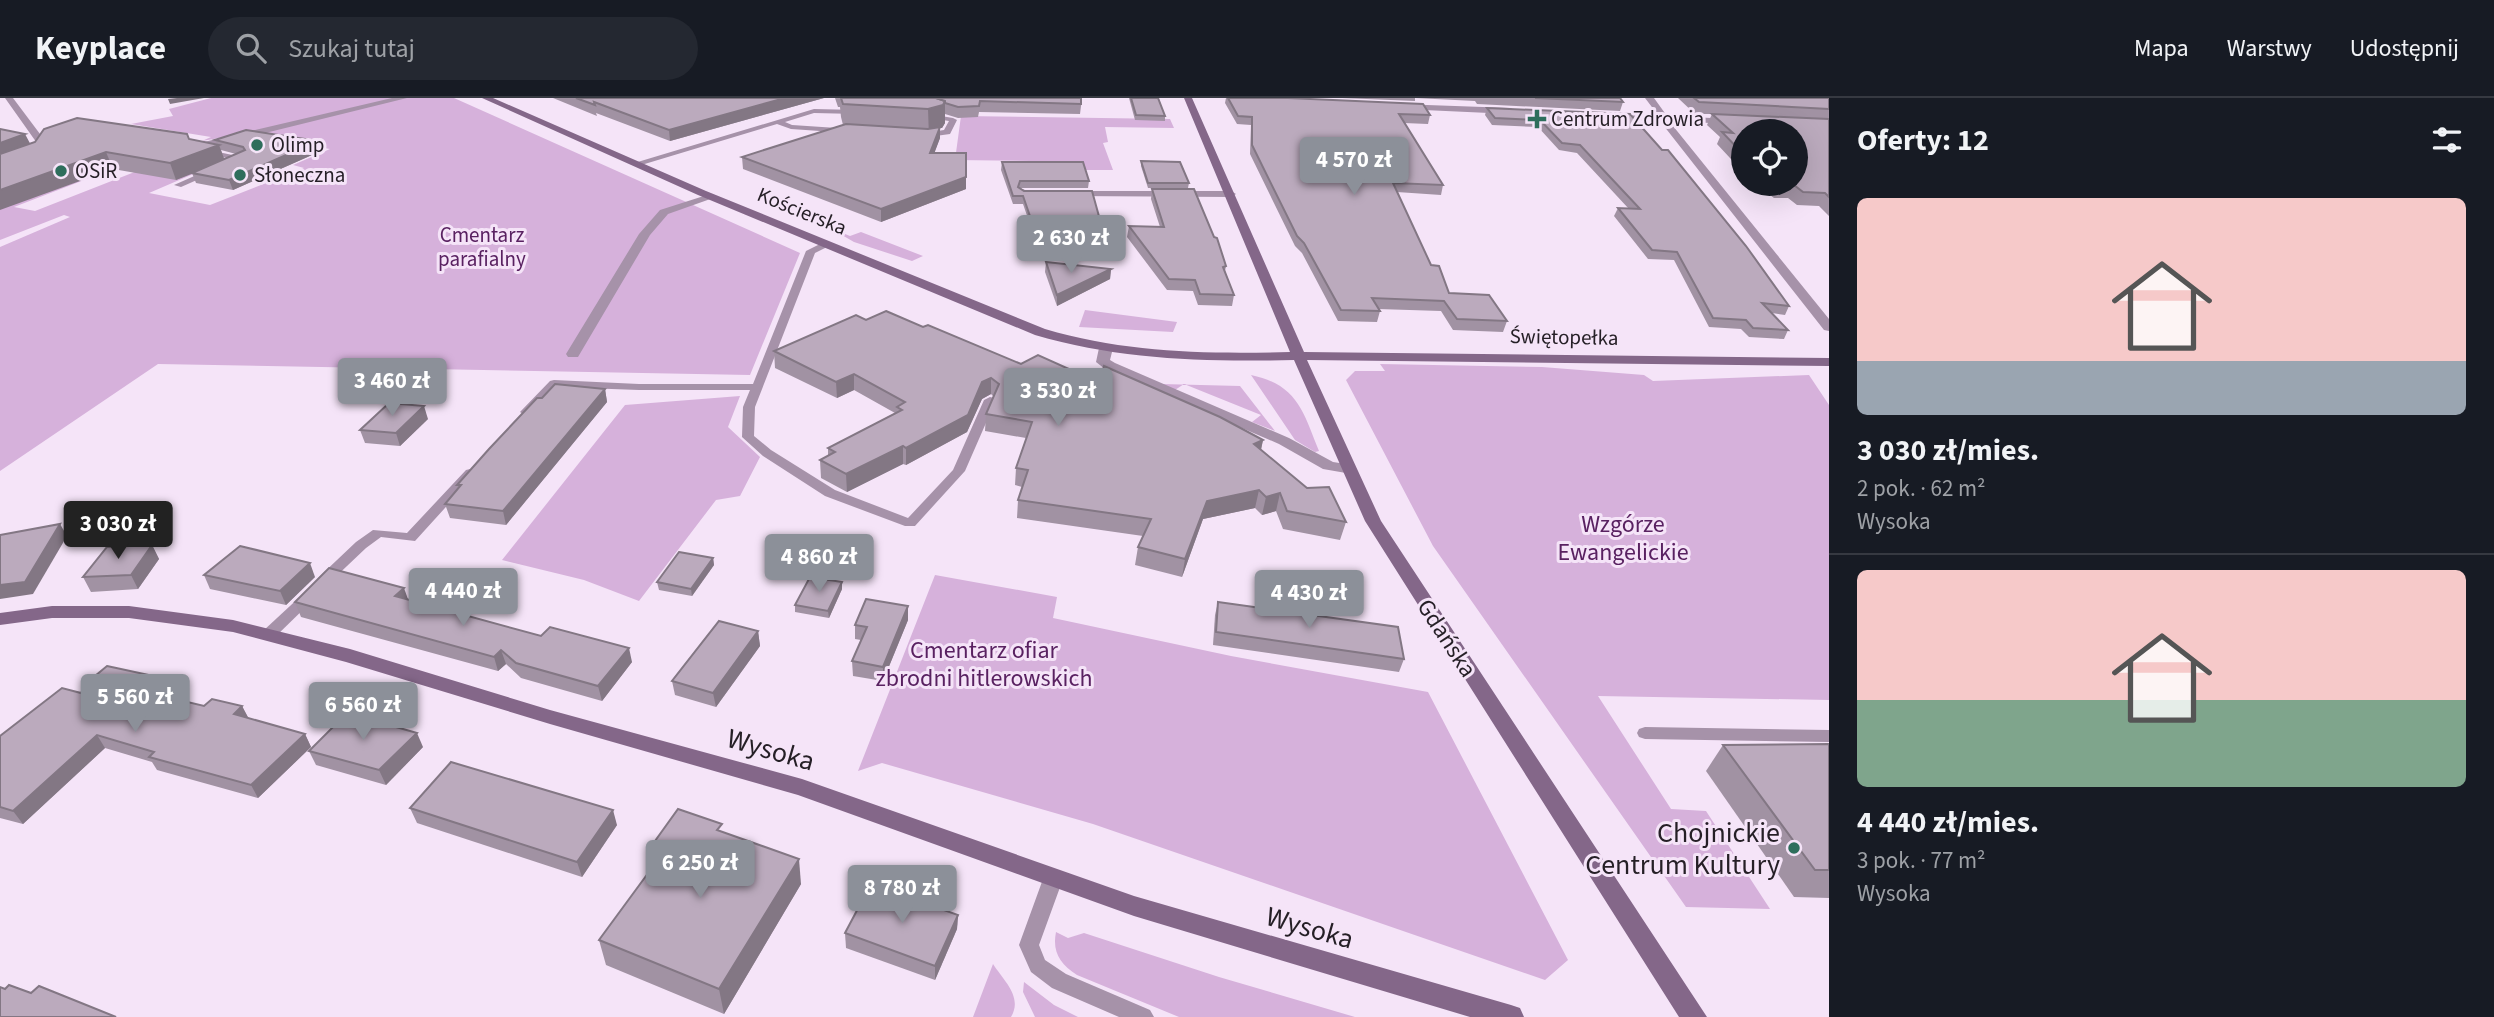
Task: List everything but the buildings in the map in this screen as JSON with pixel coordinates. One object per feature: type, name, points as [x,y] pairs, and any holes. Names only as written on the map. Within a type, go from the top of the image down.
[{"type":"main road","name":"Kościerska","points":[[486,98],[711,197],[1040,332],[1106,348],[1197,356],[1299,356]]},
{"type":"main road","name":"Gdańska","points":[[1188,98],[1346,468],[1373,522],[1694,1017]]},
{"type":"main road","name":"Świętopełka","points":[[1299,356],[1829,362]]},
{"type":"main road","name":"Wysoka","points":[[0,619],[52,612],[129,612],[196,620],[350,656],[550,717],[802,788],[1134,906],[1511,1017]]},
{"type":"street","points":[[0,167],[44,149],[44,144],[9,98]]},
{"type":"street","points":[[178,141],[204,145],[403,98]]},
{"type":"street","points":[[1649,98],[1659,109],[1662,118],[1829,327]]},
{"type":"street","points":[[1395,106],[1517,111]]},
{"type":"street","points":[[1594,115],[1731,121]]},
{"type":"street","points":[[37,135],[48,133]]},
{"type":"street","points":[[1051,193],[1231,194]]},
{"type":"street","points":[[573,354],[651,227],[664,212],[711,197]]},
{"type":"street","points":[[1106,348],[1103,362],[1110,366],[1284,440],[1329,466],[1346,468]]},
{"type":"lane","points":[[635,164],[821,110],[868,112]]},
{"type":"lane","points":[[911,114],[953,120],[947,132],[928,136],[915,135]]},
{"type":"lane","points":[[778,122],[791,127],[860,131]]},
{"type":"lane","points":[[204,145],[199,150],[242,159],[229,164]]},
{"type":"lane","points":[[178,185],[216,169]]},
{"type":"lane","points":[[827,244],[811,251],[749,407],[748,437],[830,493],[910,523],[958,471],[990,400]]},
{"type":"lane","points":[[518,422],[554,383],[639,387],[757,387]]},
{"type":"lane","points":[[268,635],[361,545],[378,533],[410,538],[482,460]]},
{"type":"lane","points":[[1644,733],[1829,736]]},
{"type":"lane","points":[[1053,879],[1029,945],[1038,966],[1059,981],[1143,1017]]},
{"type":"green space","name":"Cmentarz parafialny","points":[[211,98],[454,98],[800,253],[750,375],[158,364],[0,471],[0,247],[70,217],[64,215],[0,240],[0,172],[123,165],[14,207],[35,211],[178,155],[192,153],[228,159],[149,193],[210,205],[304,168],[293,165],[330,149],[242,134],[202,141],[211,137],[131,124],[173,116],[169,109]]},
{"type":"green space","points":[[961,116],[1170,119],[1174,128],[1105,127],[1108,142],[1103,143],[1113,170],[1036,170],[1030,161],[955,160]]},
{"type":"green space","points":[[828,227],[850,236],[861,232],[923,256],[912,261],[854,242]]},
{"type":"green space","points":[[1085,310],[1177,322],[1173,332],[1079,327]]},
{"type":"green space","name":"Wzgórze Ewangelickie","points":[[1380,364],[1542,367],[1644,375],[1653,381],[1809,375],[1829,405],[1829,700],[1598,696],[1671,809],[1706,811],[1770,909],[1686,907],[1433,546],[1346,380],[1355,371],[1385,371]]},
{"type":"green space","points":[[1251,375],[1267,380],[1289,393],[1303,412],[1319,451],[1315,452],[1295,440]]},
{"type":"green space","points":[[1161,384],[1183,385],[1175,390]]},
{"type":"green space","points":[[1186,385],[1240,386],[1275,431],[1252,422],[1261,415]]},
{"type":"green space","points":[[740,396],[728,427],[760,457],[740,496],[716,500],[639,601],[584,580],[502,560],[625,405]]},
{"type":"green space","name":"Cmentarz ofiar zbrodni hitlerowskich","points":[[935,575],[1057,597],[1053,618],[1231,656],[1428,692],[1568,960],[1545,980],[1093,824],[882,763],[858,771]]},
{"type":"green space","points":[[1056,932],[1068,938],[1084,933],[1355,1017],[1179,1017],[1077,975],[1066,966],[1056,951]]},
{"type":"green space","points":[[993,964],[1011,989],[1014,1010],[1011,1017],[973,1017]]},
{"type":"green space","points":[[1024,982],[1054,1005],[1078,1017],[1035,1017],[1023,992]]},
{"type":"place","name":"Centrum Zdrowia","points":[[1537,119]]},
{"type":"place","name":"Olimp","points":[[257,145]]},
{"type":"place","name":"OSiR","points":[[61,171]]},
{"type":"place","name":"Słoneczna","points":[[240,175]]},
{"type":"place","name":"Chojnickie Centrum Kultury","points":[[1794,848]]}]
